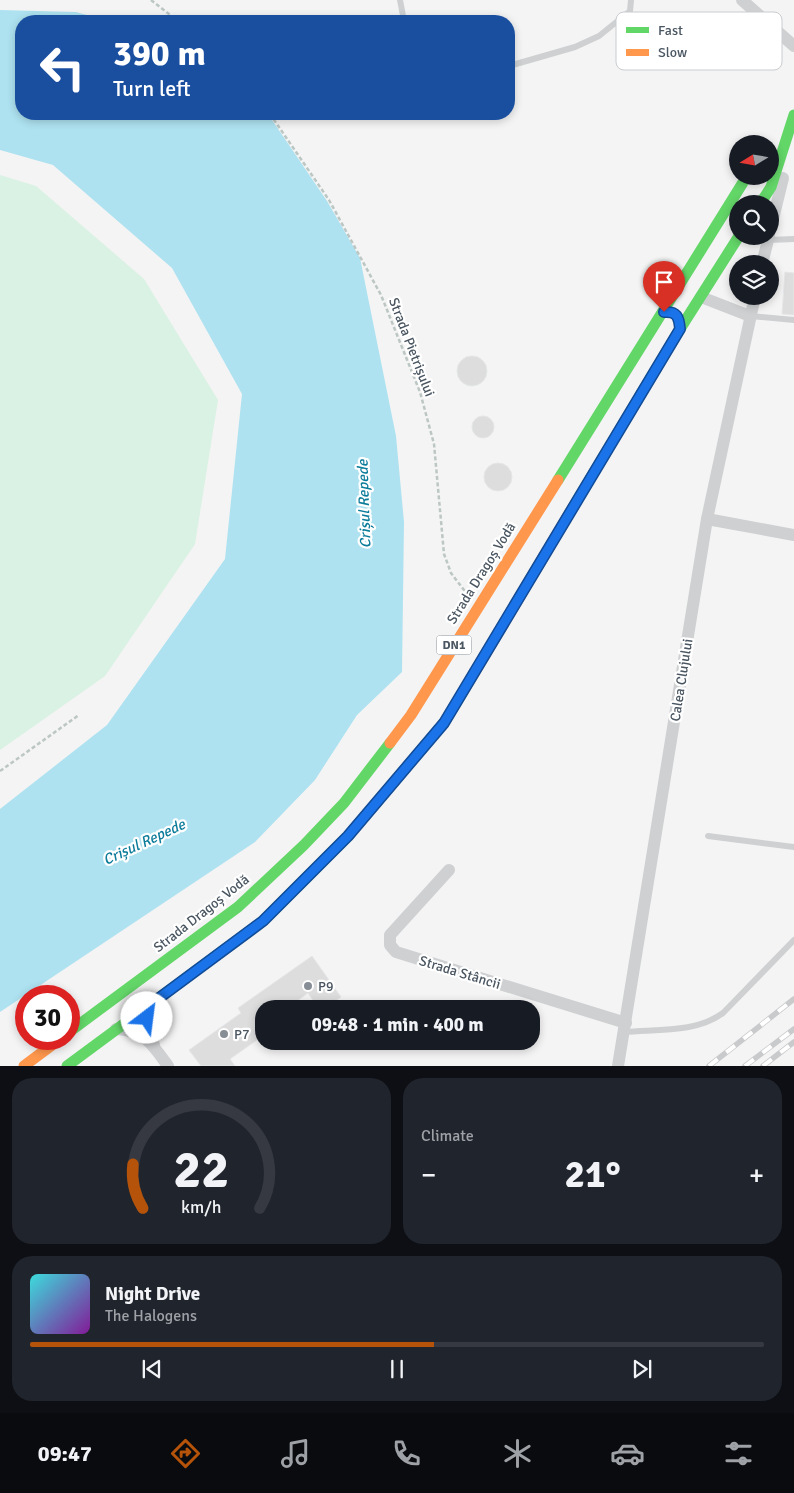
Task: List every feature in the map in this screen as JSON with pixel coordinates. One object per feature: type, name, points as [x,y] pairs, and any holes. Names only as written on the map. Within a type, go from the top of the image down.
[{"type":"main road","points":[[766,195],[771,186],[791,134],[794,115]]},
{"type":"main road","points":[[779,140],[791,134]]},
{"type":"main road","name":"Strada Dragoș Vodă","points":[[80,1024],[238,907],[344,803],[411,715],[664,312],[741,185]]},
{"type":"main road","points":[[701,297],[691,286],[693,276],[729,223]]},
{"type":"main road","name":"DN1","points":[[67,1066],[270,914],[348,836],[444,723],[680,329],[734,245]]},
{"type":"main road","points":[[664,312],[672,311],[676,314],[680,319],[680,329]]},
{"type":"main road","points":[[24,1066],[45,1050]]},
{"type":"street","points":[[742,0],[756,12]]},
{"type":"street","points":[[782,35],[794,46]]},
{"type":"street","points":[[779,195],[791,134]]},
{"type":"street","points":[[701,297],[750,316]]},
{"type":"street","name":"Calea Clujului","points":[[618,1066],[707,519],[753,305]]},
{"type":"street","points":[[707,519],[794,535]]},
{"type":"street","name":"Strada Stâncii","points":[[449,870],[390,935],[390,945],[396,952],[625,1027]]},
{"type":"street","points":[[147,1007],[148,1027],[155,1048]]},
{"type":"street","points":[[116,1029],[139,1033],[155,1048],[168,1066]]},
{"type":"lane","points":[[400,0],[403,15]]},
{"type":"lane","points":[[629,12],[631,0]]},
{"type":"lane","points":[[515,64],[575,47],[599,36],[616,22]]},
{"type":"lane","points":[[779,237],[794,239]]},
{"type":"lane","points":[[750,316],[794,320]]},
{"type":"lane","points":[[708,836],[794,847]]},
{"type":"lane","points":[[625,1027],[700,1026],[713,1021],[794,940]]},
{"type":"path","points":[[151,0],[170,15]]},
{"type":"path","name":"Strada Pietrișului","points":[[274,120],[329,200],[381,295],[420,392],[434,444],[444,554],[451,573],[477,608]]},
{"type":"path","points":[[0,771],[79,716]]},
{"type":"green space","points":[[0,175],[36,186],[144,279],[218,400],[195,544],[105,676],[0,750]]},
{"type":"water","name":"Crișul Repede","points":[[0,10],[76,12],[87,15],[15,15],[15,120],[272,120],[327,201],[360,258],[396,436],[404,522],[402,672],[357,715],[315,780],[255,842],[40,985],[15,985],[15,1002],[0,1012],[0,809],[107,725],[225,559],[242,394],[172,268],[53,165],[0,150]]},
{"type":"building","points":[[785,272],[794,273],[794,315],[782,314]]},
{"type":"building","points":[[472,356],[478,357],[486,365],[486,377],[478,385],[472,386],[466,385],[458,377],[457,371],[458,365],[466,357]]},
{"type":"building","points":[[483,416],[493,423],[494,427],[487,437],[483,438],[473,431],[472,427],[479,417]]},
{"type":"building","points":[[498,463],[508,467],[512,477],[508,487],[498,491],[488,487],[484,477],[488,467]]},
{"type":"building","points":[[312,956],[341,997],[337,1000],[313,1000],[308,993],[298,1000],[255,1000],[255,1041],[230,1059],[235,1066],[201,1066],[189,1050],[241,1013],[238,1008]]},
{"type":"railway","points":[[709,1066],[794,999]]},
{"type":"railway","points":[[745,1066],[794,1029]]},
{"type":"railway","points":[[763,1066],[794,1042]]},
{"type":"traffic: fast","points":[[766,195],[771,187],[794,115]]},
{"type":"traffic: fast","points":[[558,480],[741,185]]},
{"type":"traffic: fast","points":[[575,504],[680,329],[733,245]]},
{"type":"traffic: fast","points":[[67,1066],[263,921],[348,836],[444,723],[464,690]]},
{"type":"traffic: fast","points":[[80,1024],[238,907],[304,845],[344,803],[390,743]]},
{"type":"traffic: slow","points":[[390,743],[411,715],[558,480]]},
{"type":"traffic: slow","points":[[464,690],[575,504]]},
{"type":"traffic: slow","points":[[24,1066],[45,1050]]},
{"type":"place","name":"P9","points":[[308,986]]},
{"type":"place","name":"P7","points":[[224,1034]]},
{"type":"route","points":[[147,1018],[147,1007],[263,921],[320,866],[366,816],[444,723],[680,329],[680,319],[676,314],[672,311],[664,312]]}]
